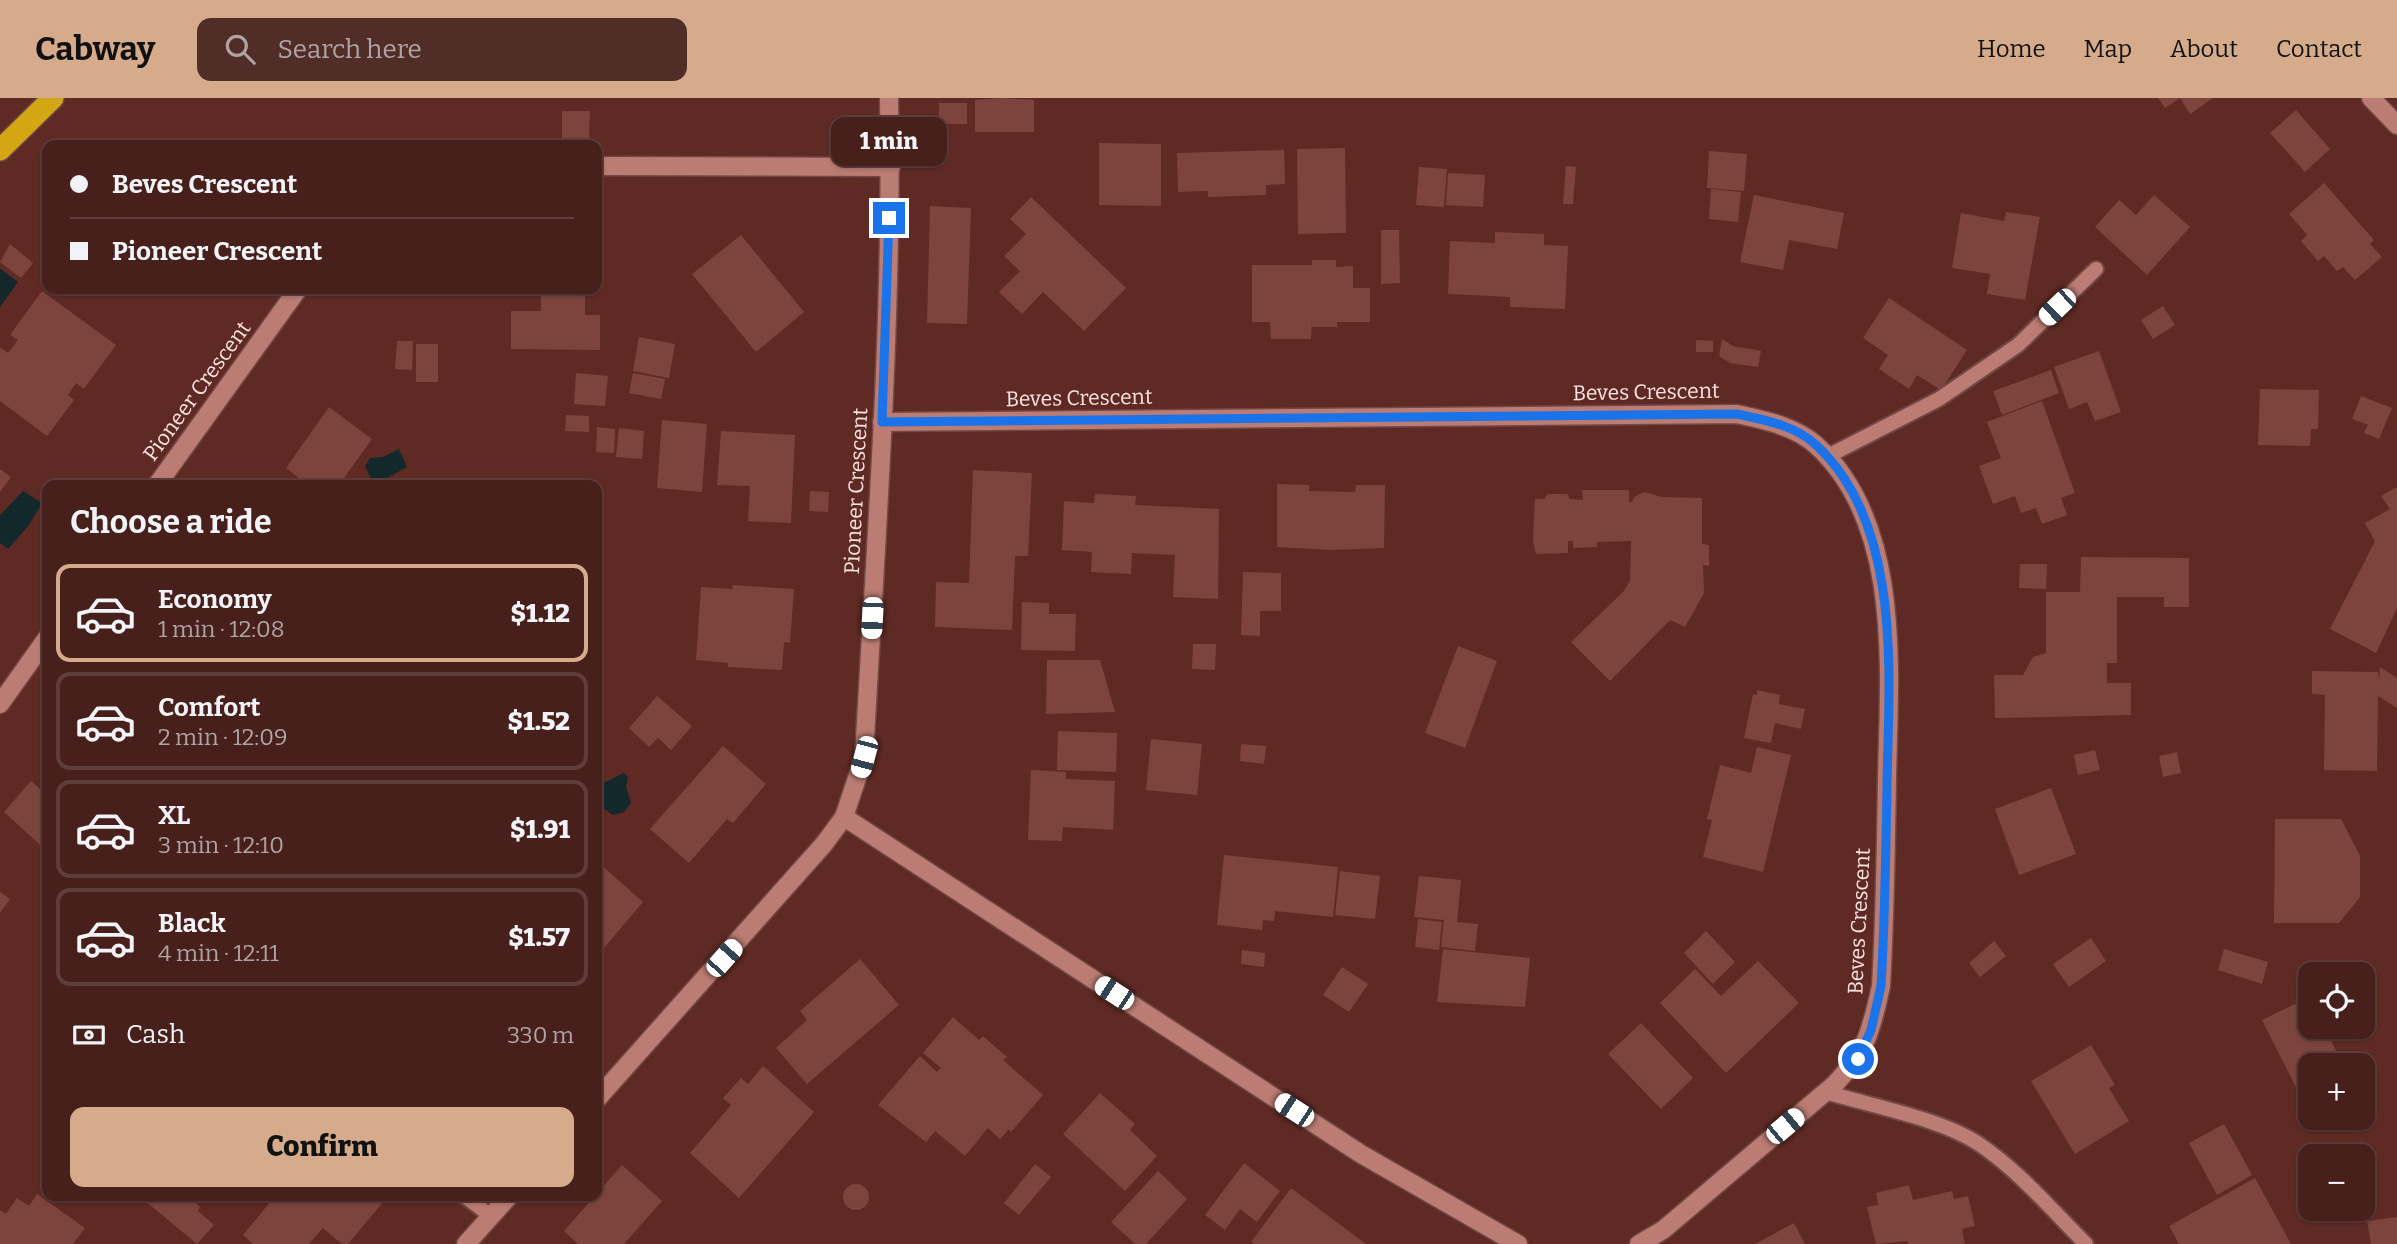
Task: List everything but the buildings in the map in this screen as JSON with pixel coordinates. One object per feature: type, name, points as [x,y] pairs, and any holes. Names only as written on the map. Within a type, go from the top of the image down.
[{"type":"highway","points":[[0,150],[53,98]]},
{"type":"street","name":"Pioneer Crescent","points":[[602,1093],[797,877],[844,817],[864,757],[882,422],[891,167],[889,98]]},
{"type":"street","points":[[2371,98],[2397,125]]},
{"type":"street","points":[[602,166],[891,167]]},
{"type":"street","name":"Pioneer Crescent","points":[[161,480],[294,294]]},
{"type":"street","name":"Beves Crescent","points":[[882,422],[1737,414],[1780,424],[1815,444],[1845,481],[1869,530],[1882,579],[1890,637],[1881,986],[1871,1030],[1858,1059],[1826,1092],[1663,1230],[1639,1244]]},
{"type":"street","points":[[0,704],[42,645]]},
{"type":"street","points":[[844,817],[1362,1154],[1518,1244]]},
{"type":"street","points":[[466,1244],[505,1201]]},
{"type":"lane","points":[[1826,457],[1939,399],[2018,345],[2096,269]]},
{"type":"lane","points":[[1826,1092],[1955,1132],[1979,1144],[2025,1182],[2086,1244]]},
{"type":"lane","points":[[471,1201],[491,1216]]},
{"type":"water","points":[[0,270],[18,282],[0,307]]},
{"type":"water","points":[[399,449],[407,467],[383,480],[372,480],[365,466],[370,458],[383,457]]},
{"type":"water","points":[[23,491],[42,503],[29,525],[8,549],[0,543],[0,515]]},
{"type":"water","points":[[624,773],[628,777],[626,787],[631,803],[624,812],[613,815],[602,807],[602,784]]},
{"type":"route","points":[[889,218],[882,422],[1737,414],[1780,424],[1815,444],[1845,481],[1869,530],[1882,579],[1890,637],[1885,916],[1881,986],[1871,1030],[1858,1059]]}]
